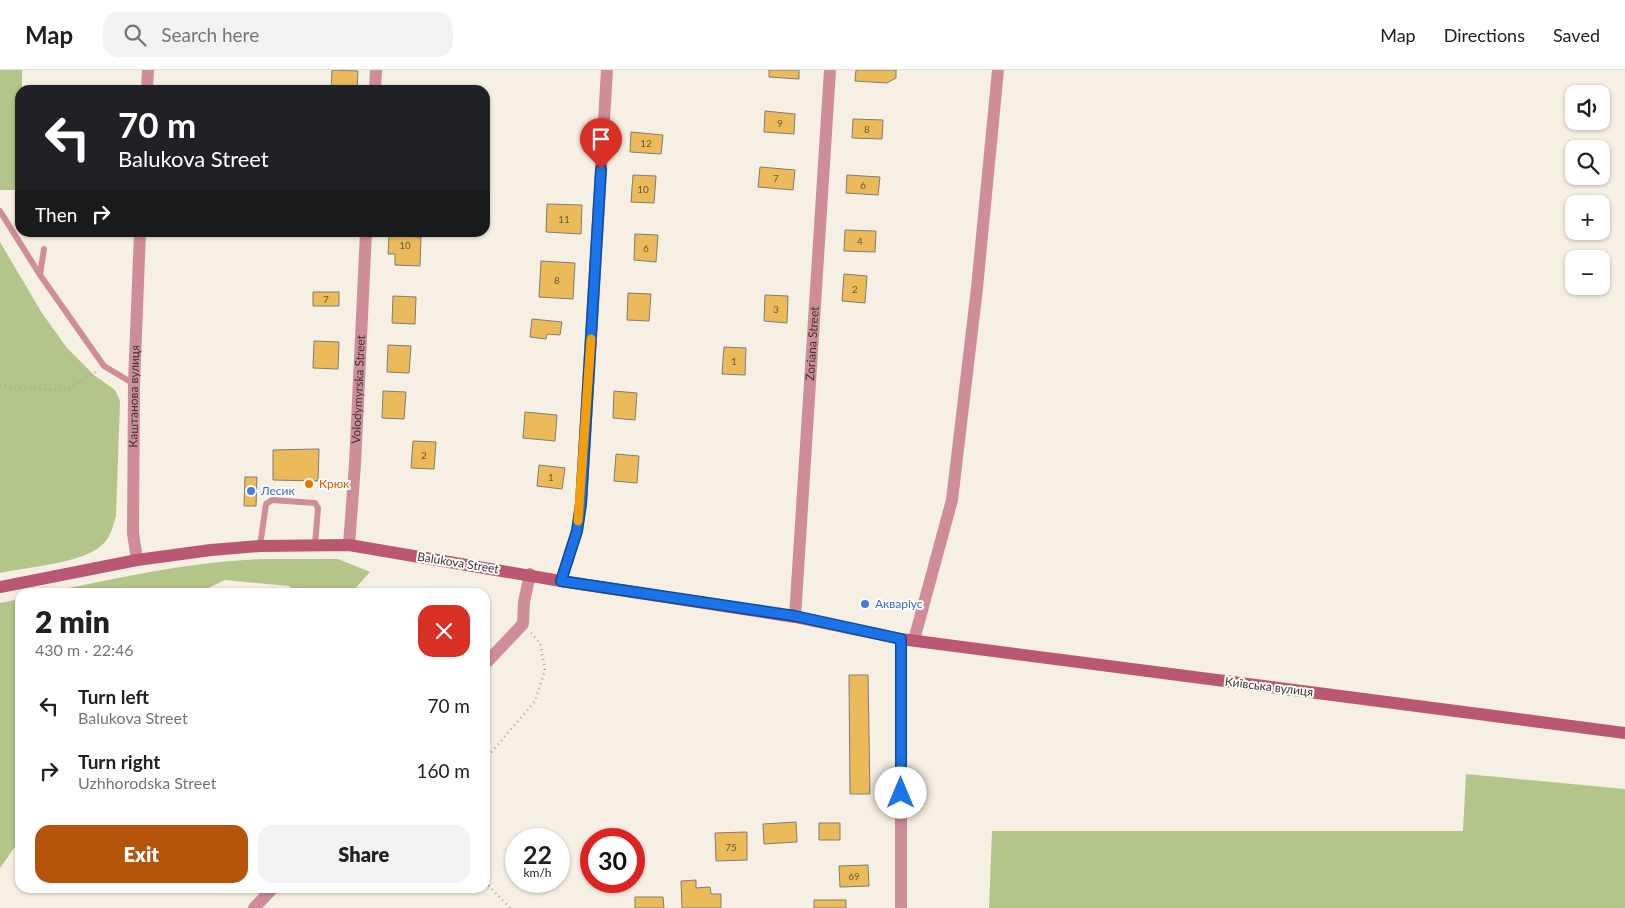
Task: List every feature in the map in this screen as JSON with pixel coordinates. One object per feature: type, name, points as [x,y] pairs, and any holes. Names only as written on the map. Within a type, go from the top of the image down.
[{"type":"main road","name":"Balukova Street","points":[[0,587],[137,560],[211,550],[260,546],[348,545],[530,574],[561,581],[795,616],[907,639]]},
{"type":"main road","name":"Київська вулиця","points":[[907,639],[1625,733]]},
{"type":"street","points":[[147,85],[148,70]]},
{"type":"street","points":[[375,85],[376,70]]},
{"type":"street","points":[[561,581],[577,531],[581,504],[607,70]]},
{"type":"street","name":"Zoriana Street","points":[[795,616],[830,70]]},
{"type":"street","points":[[901,908],[907,639],[952,500],[998,70]]},
{"type":"street","name":"Каштанова вулиця","points":[[137,560],[133,533],[134,384],[140,237]]},
{"type":"street","name":"Volodymyrska Street","points":[[348,545],[366,237]]},
{"type":"street","points":[[490,659],[523,624],[524,602],[530,574]]},
{"type":"street","points":[[254,908],[268,893]]},
{"type":"lane","points":[[0,211],[15,235]]},
{"type":"lane","points":[[16,237],[40,275],[104,366],[134,384]]},
{"type":"lane","points":[[40,275],[44,249]]},
{"type":"lane","points":[[260,546],[266,504],[272,500],[315,502],[318,508],[315,545]]},
{"type":"path","points":[[0,385],[13,388],[67,390],[104,366]]},
{"type":"path","points":[[490,754],[536,700],[546,670],[540,643],[523,624]]},
{"type":"path","points":[[490,887],[510,908]]},
{"type":"green space","points":[[0,70],[22,70],[22,85],[15,85],[15,190],[0,190]]},
{"type":"green space","points":[[0,242],[42,313],[67,348],[94,375],[115,390],[120,401],[116,516],[108,538],[95,550],[83,556],[0,573]]},
{"type":"green space","points":[[338,559],[370,572],[356,588],[291,588],[289,586],[225,580],[208,588],[70,588],[182,567],[234,561]]},
{"type":"green space","points":[[15,600],[15,847],[0,868],[0,603]]},
{"type":"green space","points":[[1466,774],[1625,789],[1625,908],[989,908],[992,831],[1463,831]]},
{"type":"building","points":[[332,70],[358,71],[357,85],[331,85]]},
{"type":"building","points":[[769,70],[799,70],[799,79],[769,77]]},
{"type":"building","points":[[856,70],[896,70],[896,78],[887,83],[855,81]]},
{"type":"building","points":[[765,111],[795,114],[794,134],[764,132]]},
{"type":"building","points":[[853,119],[883,120],[882,139],[852,138]]},
{"type":"building","points":[[631,132],[663,135],[661,154],[630,152]]},
{"type":"building","points":[[760,167],[795,170],[793,190],[758,187]]},
{"type":"building","points":[[633,175],[656,176],[654,203],[631,202]]},
{"type":"building","points":[[847,175],[880,177],[878,195],[846,193]]},
{"type":"building","points":[[547,204],[582,205],[581,234],[546,232]]},
{"type":"building","points":[[845,230],[876,231],[875,252],[844,251]]},
{"type":"building","points":[[635,234],[658,235],[656,262],[634,260]]},
{"type":"building","points":[[389,237],[421,237],[420,266],[395,265],[395,254],[388,254]]},
{"type":"building","points":[[541,261],[575,263],[573,299],[539,297]]},
{"type":"building","points":[[844,274],[867,276],[865,303],[842,301]]},
{"type":"building","points":[[313,292],[339,292],[339,306],[313,306]]},
{"type":"building","points":[[628,293],[651,294],[649,321],[627,320]]},
{"type":"building","points":[[765,295],[788,296],[787,323],[764,321]]},
{"type":"building","points":[[393,296],[416,297],[415,324],[392,323]]},
{"type":"building","points":[[532,319],[562,322],[560,335],[547,334],[546,339],[530,337]]},
{"type":"building","points":[[314,341],[339,342],[338,369],[313,368]]},
{"type":"building","points":[[388,345],[411,346],[409,373],[387,372]]},
{"type":"building","points":[[724,347],[746,348],[745,375],[722,374]]},
{"type":"building","points":[[383,391],[406,392],[404,419],[382,418]]},
{"type":"building","points":[[614,391],[637,393],[635,420],[613,418]]},
{"type":"building","points":[[525,412],[557,415],[555,441],[523,438]]},
{"type":"building","points":[[413,441],[436,442],[434,469],[411,468]]},
{"type":"building","points":[[319,449],[318,481],[273,480],[273,450]]},
{"type":"building","points":[[616,454],[639,456],[637,483],[614,481]]},
{"type":"building","points":[[539,465],[565,468],[562,489],[537,486]]},
{"type":"building","name":"Лесик","points":[[245,477],[257,477],[256,506],[244,506]]},
{"type":"building","points":[[849,675],[868,675],[870,794],[850,794]]},
{"type":"building","points":[[796,822],[797,842],[764,844],[763,824]]},
{"type":"building","points":[[819,823],[840,823],[840,840],[819,840]]},
{"type":"building","points":[[747,832],[747,860],[716,861],[715,833]]},
{"type":"building","points":[[868,865],[869,886],[840,887],[839,866]]},
{"type":"building","points":[[696,880],[696,888],[710,887],[711,894],[721,894],[721,908],[682,908],[681,881]]},
{"type":"building","points":[[635,897],[663,897],[664,908],[635,908]]},
{"type":"building","points":[[814,900],[846,900],[846,908],[814,908]]},
{"type":"slow traffic","points":[[578,521],[581,504],[591,339]]},
{"type":"place","name":"Крюк","points":[[309,484]]},
{"type":"place","name":"Лесик","points":[[251,491]]},
{"type":"place","name":"Акваріус","points":[[865,604]]},
{"type":"route","points":[[601,169],[581,504],[577,531],[561,581],[795,616],[901,639],[901,793]]}]
